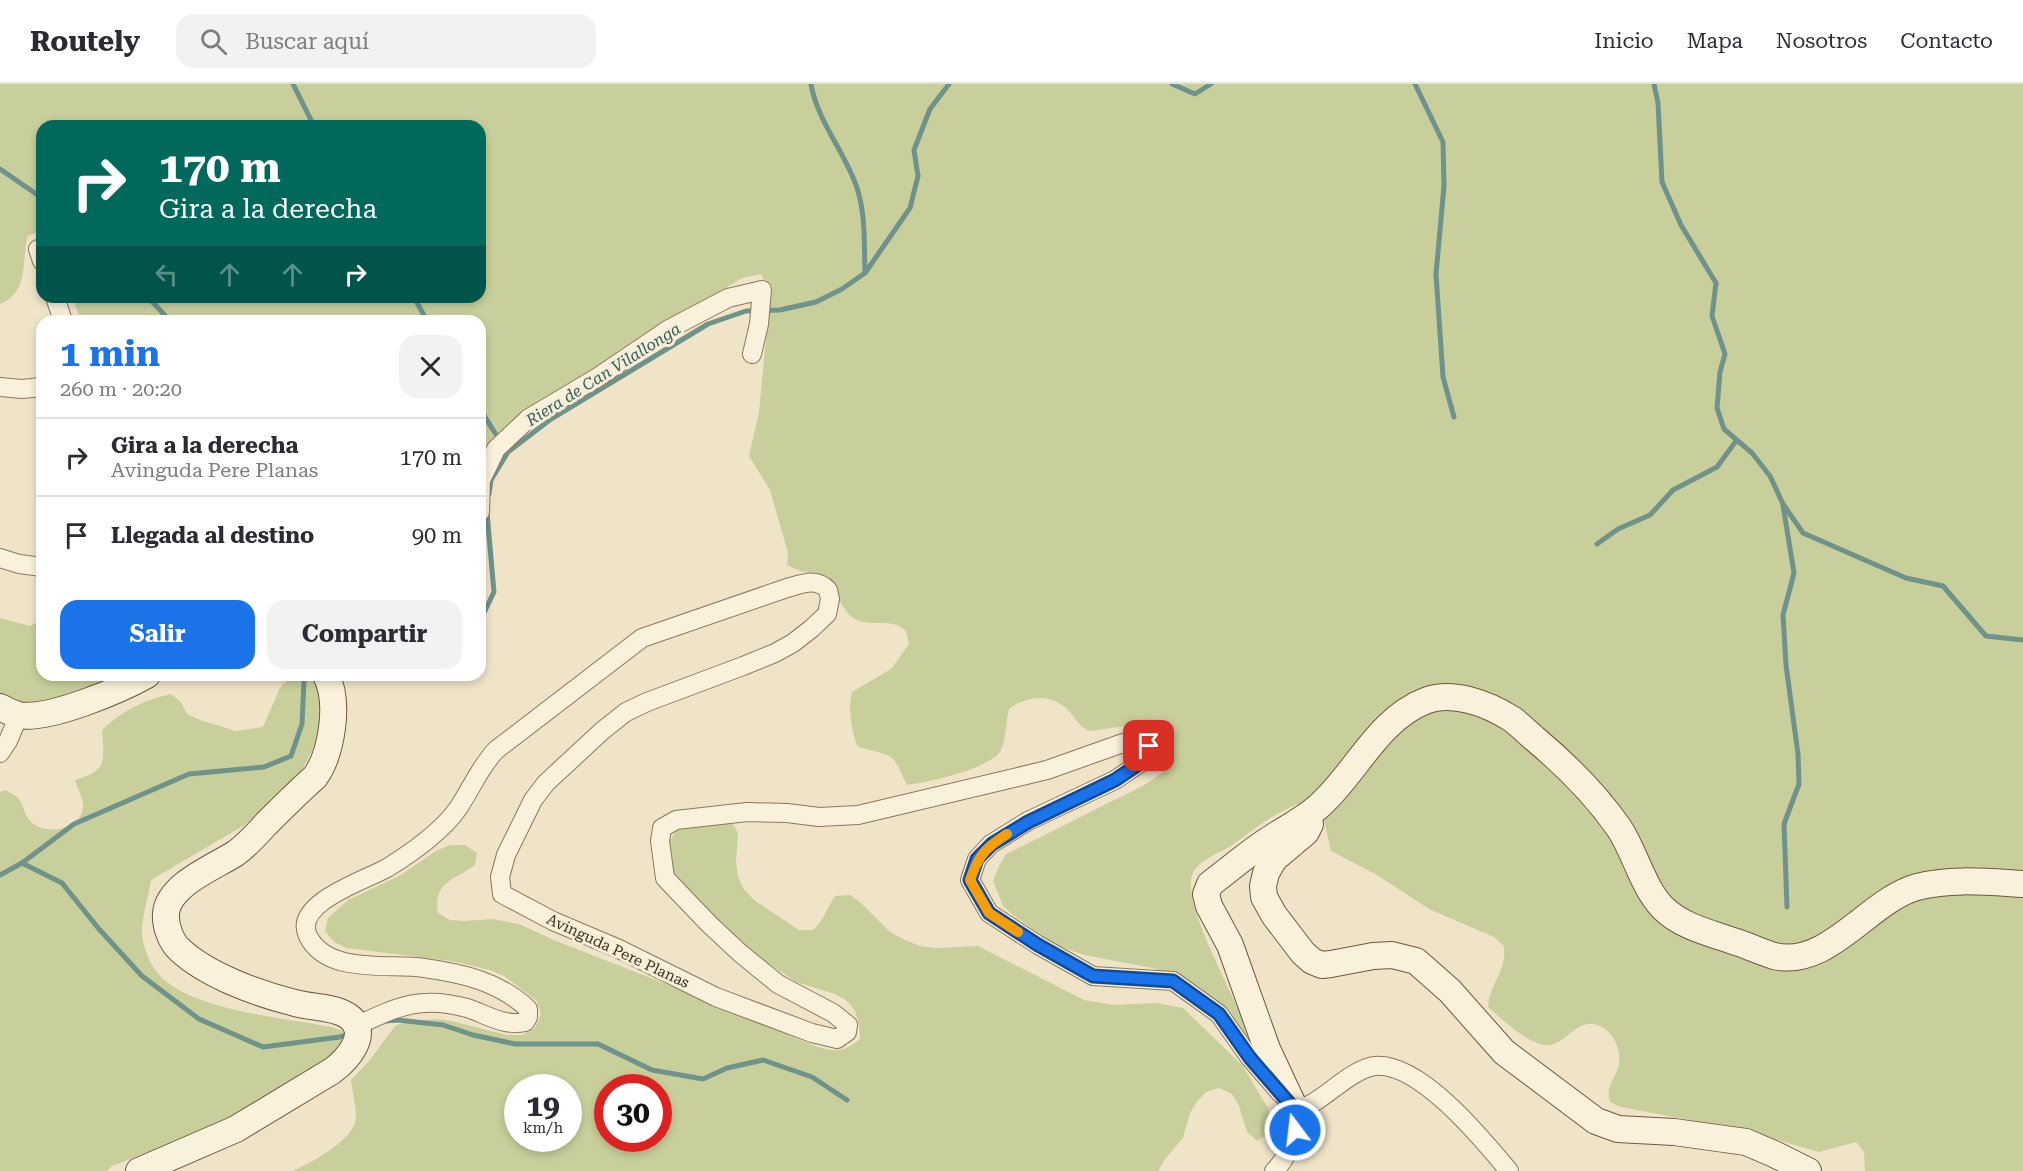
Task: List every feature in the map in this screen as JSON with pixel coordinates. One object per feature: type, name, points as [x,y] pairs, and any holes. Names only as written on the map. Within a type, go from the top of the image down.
[{"type":"street","points":[[486,471],[496,449],[529,418],[598,377],[669,329],[728,298],[762,290],[759,324],[752,354]]},
{"type":"street","points":[[0,387],[36,388]]},
{"type":"street","points":[[0,558],[36,566]]},
{"type":"street","name":"Avinguda Pere Planas","points":[[356,1026],[397,1008],[424,1001],[468,1008],[508,1023],[525,1022],[528,1009],[509,993],[486,981],[424,968],[358,965],[330,958],[316,948],[306,931],[310,915],[316,906],[335,893],[386,868],[425,841],[458,808],[478,772],[496,750],[642,638],[787,588],[818,582],[828,590],[829,608],[827,614],[811,629],[776,653],[626,712],[546,783],[533,800],[506,855],[500,877],[502,894],[553,921],[619,949],[716,997],[812,1033],[837,1039],[847,1032],[848,1025],[833,1013],[778,984],[763,973],[710,924],[666,878],[660,841],[662,828],[676,819],[747,812],[819,817],[858,815],[1047,770],[1086,755],[1141,740],[1149,746],[1149,757],[1115,780],[1028,822],[992,844],[977,859],[970,880],[989,913],[1038,945],[1093,976],[1173,981],[1219,1014],[1250,1058],[1296,1111]]},
{"type":"street","points":[[0,753],[8,741],[9,711],[40,714],[97,699],[136,681]]},
{"type":"street","points":[[139,1171],[236,1128],[332,1071],[344,1062],[355,1047],[356,1026],[342,1013],[269,996],[208,969],[179,950],[171,939],[166,913],[177,892],[201,873],[239,851],[315,777],[322,767],[331,729],[331,681]]},
{"type":"street","points":[[1274,1171],[1287,1151],[1295,1130],[1296,1111],[1267,1049],[1245,983],[1230,945],[1209,906],[1206,894],[1210,884],[1263,844],[1317,808],[1386,729],[1425,701],[1443,697],[1464,698],[1512,720],[1575,775],[1618,826],[1653,896],[1663,908],[1691,926],[1776,956],[1802,957],[1819,950],[1894,897],[1916,887],[1943,882],[2023,884]]},
{"type":"street","points":[[1317,808],[1306,832],[1274,859],[1266,873],[1263,885],[1264,897],[1274,915],[1303,953],[1312,961],[1322,965],[1392,955],[1416,961],[1450,991],[1504,1052],[1596,1121],[1618,1129],[1674,1132],[1746,1142],[1808,1171]]},
{"type":"street","points":[[1296,1111],[1315,1102],[1357,1073],[1374,1066],[1398,1069],[1428,1088],[1465,1119],[1509,1171]]},
{"type":"green space","points":[[0,84],[2023,84],[2023,1171],[1865,1171],[1864,1152],[1856,1142],[1819,1152],[1724,1125],[1621,1107],[1610,1102],[1609,1089],[1618,1069],[1619,1054],[1609,1032],[1597,1025],[1588,1024],[1581,1026],[1560,1041],[1545,1045],[1530,1040],[1515,1030],[1488,1007],[1503,963],[1504,946],[1494,937],[1429,909],[1377,875],[1331,851],[1324,820],[1297,804],[1270,818],[1231,846],[1201,863],[1194,871],[1191,885],[1201,928],[1244,1022],[1249,1038],[1224,1006],[1201,989],[1177,976],[1152,968],[1084,955],[1046,939],[1003,906],[993,881],[1006,854],[1127,794],[1158,776],[1166,769],[1174,755],[1170,734],[1150,726],[1140,725],[1088,731],[1062,705],[1039,698],[1024,701],[1009,709],[1003,746],[995,757],[986,763],[943,778],[907,785],[893,759],[885,754],[857,746],[851,719],[852,692],[891,669],[909,644],[906,631],[895,624],[864,622],[850,615],[826,576],[800,571],[787,565],[788,553],[770,490],[749,456],[759,412],[770,295],[761,274],[742,278],[630,348],[491,444],[486,450],[486,315],[79,315],[74,303],[486,303],[486,120],[36,120],[36,233],[28,236],[23,274],[16,292],[10,299],[0,304]]},
{"type":"green space","points":[[0,618],[30,626],[36,622],[36,681],[109,681],[46,702],[15,701],[0,695]]},
{"type":"green space","points":[[286,681],[321,681],[322,731],[297,780],[243,826],[151,880],[142,934],[153,967],[162,978],[183,992],[223,1007],[343,1031],[349,1043],[346,1055],[235,1119],[112,1166],[107,1171],[0,1171],[0,792],[5,790],[17,797],[31,822],[37,826],[54,829],[70,826],[81,815],[83,807],[75,780],[99,768],[103,757],[102,730],[117,717],[151,699],[171,694],[181,702],[187,714],[200,720],[236,731],[263,727],[280,688]]},
{"type":"green space","points":[[731,821],[738,833],[736,862],[743,888],[754,900],[799,930],[813,930],[823,918],[835,896],[850,895],[890,932],[920,946],[936,948],[978,946],[1084,1000],[1114,1005],[1156,1003],[1183,1008],[1242,1065],[1268,1108],[1270,1121],[1268,1134],[1257,1141],[1247,1132],[1239,1106],[1232,1094],[1219,1088],[1206,1092],[1197,1102],[1190,1113],[1183,1138],[1158,1171],[292,1171],[328,1152],[351,1130],[355,1123],[356,1113],[351,1080],[369,1061],[395,1026],[408,1021],[437,1019],[507,1035],[522,1035],[535,1028],[541,1014],[537,1001],[504,976],[490,970],[451,961],[346,948],[334,942],[325,931],[328,918],[348,900],[399,876],[436,851],[450,845],[465,845],[477,853],[475,865],[447,883],[439,894],[438,913],[450,920],[492,919],[519,924],[824,1049],[842,1049],[860,1039],[855,1011],[847,1001],[835,994],[796,982],[750,951],[687,890],[672,872],[669,857],[669,842],[676,831],[688,824]]},
{"type":"waterway","points":[[293,84],[311,120]]},
{"type":"waterway","points":[[811,84],[819,110],[856,185],[864,229],[865,273]]},
{"type":"waterway","points":[[489,494],[491,480],[508,452],[551,419],[708,324],[746,311],[780,310],[816,302],[842,289],[865,273],[910,208],[918,176],[914,150],[930,109],[949,84]]},
{"type":"waterway","points":[[1172,84],[1195,94],[1211,84]]},
{"type":"waterway","points":[[1415,84],[1443,142],[1444,186],[1436,274],[1443,377],[1454,417]]},
{"type":"waterway","points":[[1654,84],[1658,103],[1662,182],[1681,225],[1716,283],[1712,316],[1725,354],[1720,372],[1717,408],[1724,429],[1752,453],[1770,476],[1783,504],[1803,533],[1906,578],[1943,586],[1986,636],[2023,640]]},
{"type":"waterway","points":[[0,169],[36,194]]},
{"type":"waterway","points":[[154,303],[164,315]]},
{"type":"waterway","points":[[417,303],[424,315]]},
{"type":"waterway","points":[[486,419],[500,441]]},
{"type":"waterway","points":[[1597,544],[1618,529],[1650,515],[1673,490],[1717,467],[1736,441]]},
{"type":"waterway","points":[[1783,505],[1794,573],[1783,615],[1786,665],[1798,754],[1799,784],[1784,824],[1787,907]]},
{"type":"waterway","name":"Riera de Can Vilallonga","points":[[486,609],[494,592],[487,513]]},
{"type":"waterway","name":"Riera de Can Vilallonga","points":[[0,875],[22,863],[74,824],[189,774],[264,767],[291,756],[302,724],[304,681]]},
{"type":"waterway","points":[[22,863],[62,883],[99,929],[142,976],[199,1019],[263,1047],[348,1034]]},
{"type":"waterway","points":[[385,1021],[398,1020],[443,1025],[473,1035],[515,1044],[598,1044],[652,1070],[703,1079],[727,1068],[763,1060],[812,1077],[847,1100]]},
{"type":"slow traffic","points":[[1007,834],[992,844],[977,859],[970,880],[989,913],[1018,932]]},
{"type":"route","points":[[1149,746],[1149,757],[1115,780],[1028,822],[992,844],[977,859],[970,880],[989,913],[1038,945],[1093,976],[1173,981],[1219,1014],[1250,1058],[1296,1111],[1295,1130]]}]
